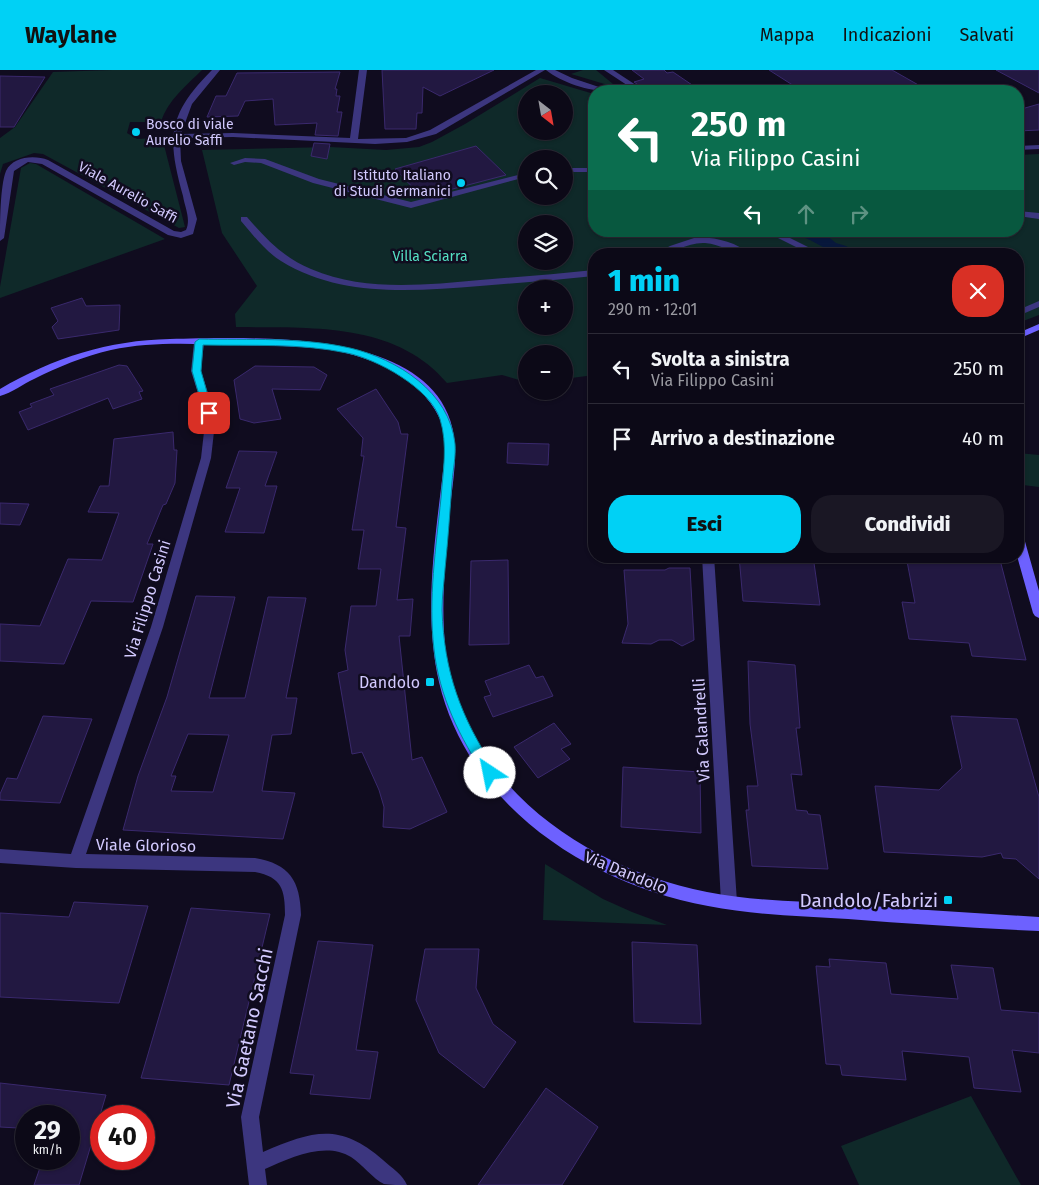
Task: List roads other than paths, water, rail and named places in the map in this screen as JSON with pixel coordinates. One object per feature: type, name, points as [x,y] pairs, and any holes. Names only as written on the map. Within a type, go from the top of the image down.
[{"type":"street","name":"Viale Aurelio Saffi","points":[[0,238],[10,171],[23,161],[38,159],[171,232],[181,235],[192,230],[193,223],[176,155],[176,136],[192,98],[216,70]]},
{"type":"street","points":[[354,141],[363,70]]},
{"type":"street","points":[[176,136],[233,135],[392,142],[423,136],[542,70]]},
{"type":"street","points":[[550,70],[569,80],[588,86]]},
{"type":"street","points":[[608,70],[632,85]]},
{"type":"street","points":[[1024,148],[1039,148]]},
{"type":"street","points":[[234,163],[245,160],[262,161],[316,181],[412,205],[518,177]]},
{"type":"street","points":[[573,170],[588,170]]},
{"type":"street","points":[[1024,215],[1039,216]]},
{"type":"street","points":[[244,219],[256,234],[284,258],[316,274],[348,283],[388,288],[450,286],[588,274]]},
{"type":"street","points":[[781,237],[805,248]]},
{"type":"street","points":[[674,248],[696,239],[716,241],[732,248]]},
{"type":"street","points":[[1024,311],[1039,304]]},
{"type":"street","points":[[1024,333],[1039,327]]},
{"type":"street","name":"Via Filippo Casini","points":[[76,861],[157,627],[206,458],[210,429],[207,406],[196,371],[199,342]]},
{"type":"street","name":"Via Dandolo","points":[[0,393],[49,368],[93,352],[142,343],[303,344],[340,348],[369,356],[386,364],[409,378],[429,395],[444,417],[450,444],[437,609],[438,638],[448,693],[460,723],[490,773],[520,807],[551,834],[579,853],[611,869],[653,885],[729,902],[1039,924]]},
{"type":"street","points":[[1024,559],[1039,613]]},
{"type":"street","name":"Via Calandrelli","points":[[708,563],[729,902]]},
{"type":"street","name":"Viale Glorioso","points":[[0,856],[76,861],[255,865],[270,867],[282,874],[286,880]]},
{"type":"street","name":"Via Gaetano Sacchi","points":[[258,1185],[250,1117],[293,915],[293,899],[286,880]]},
{"type":"street","points":[[256,1164],[288,1150],[309,1144],[338,1143],[354,1149],[398,1185]]},
{"type":"water","points":[[802,237],[828,237],[836,243],[849,248],[825,248]]},
{"type":"place","name":"Bosco di viale Aurelio Saffi","points":[[136,132]]},
{"type":"place","name":"Istituto Italiano di Studi Germanici","points":[[461,183]]},
{"type":"place","name":"Dandolo","points":[[430,682]]},
{"type":"place","name":"Dandolo/Fabrizi","points":[[948,900]]},
{"type":"park label","name":"Villa Sciarra","points":[[430,256]]}]
